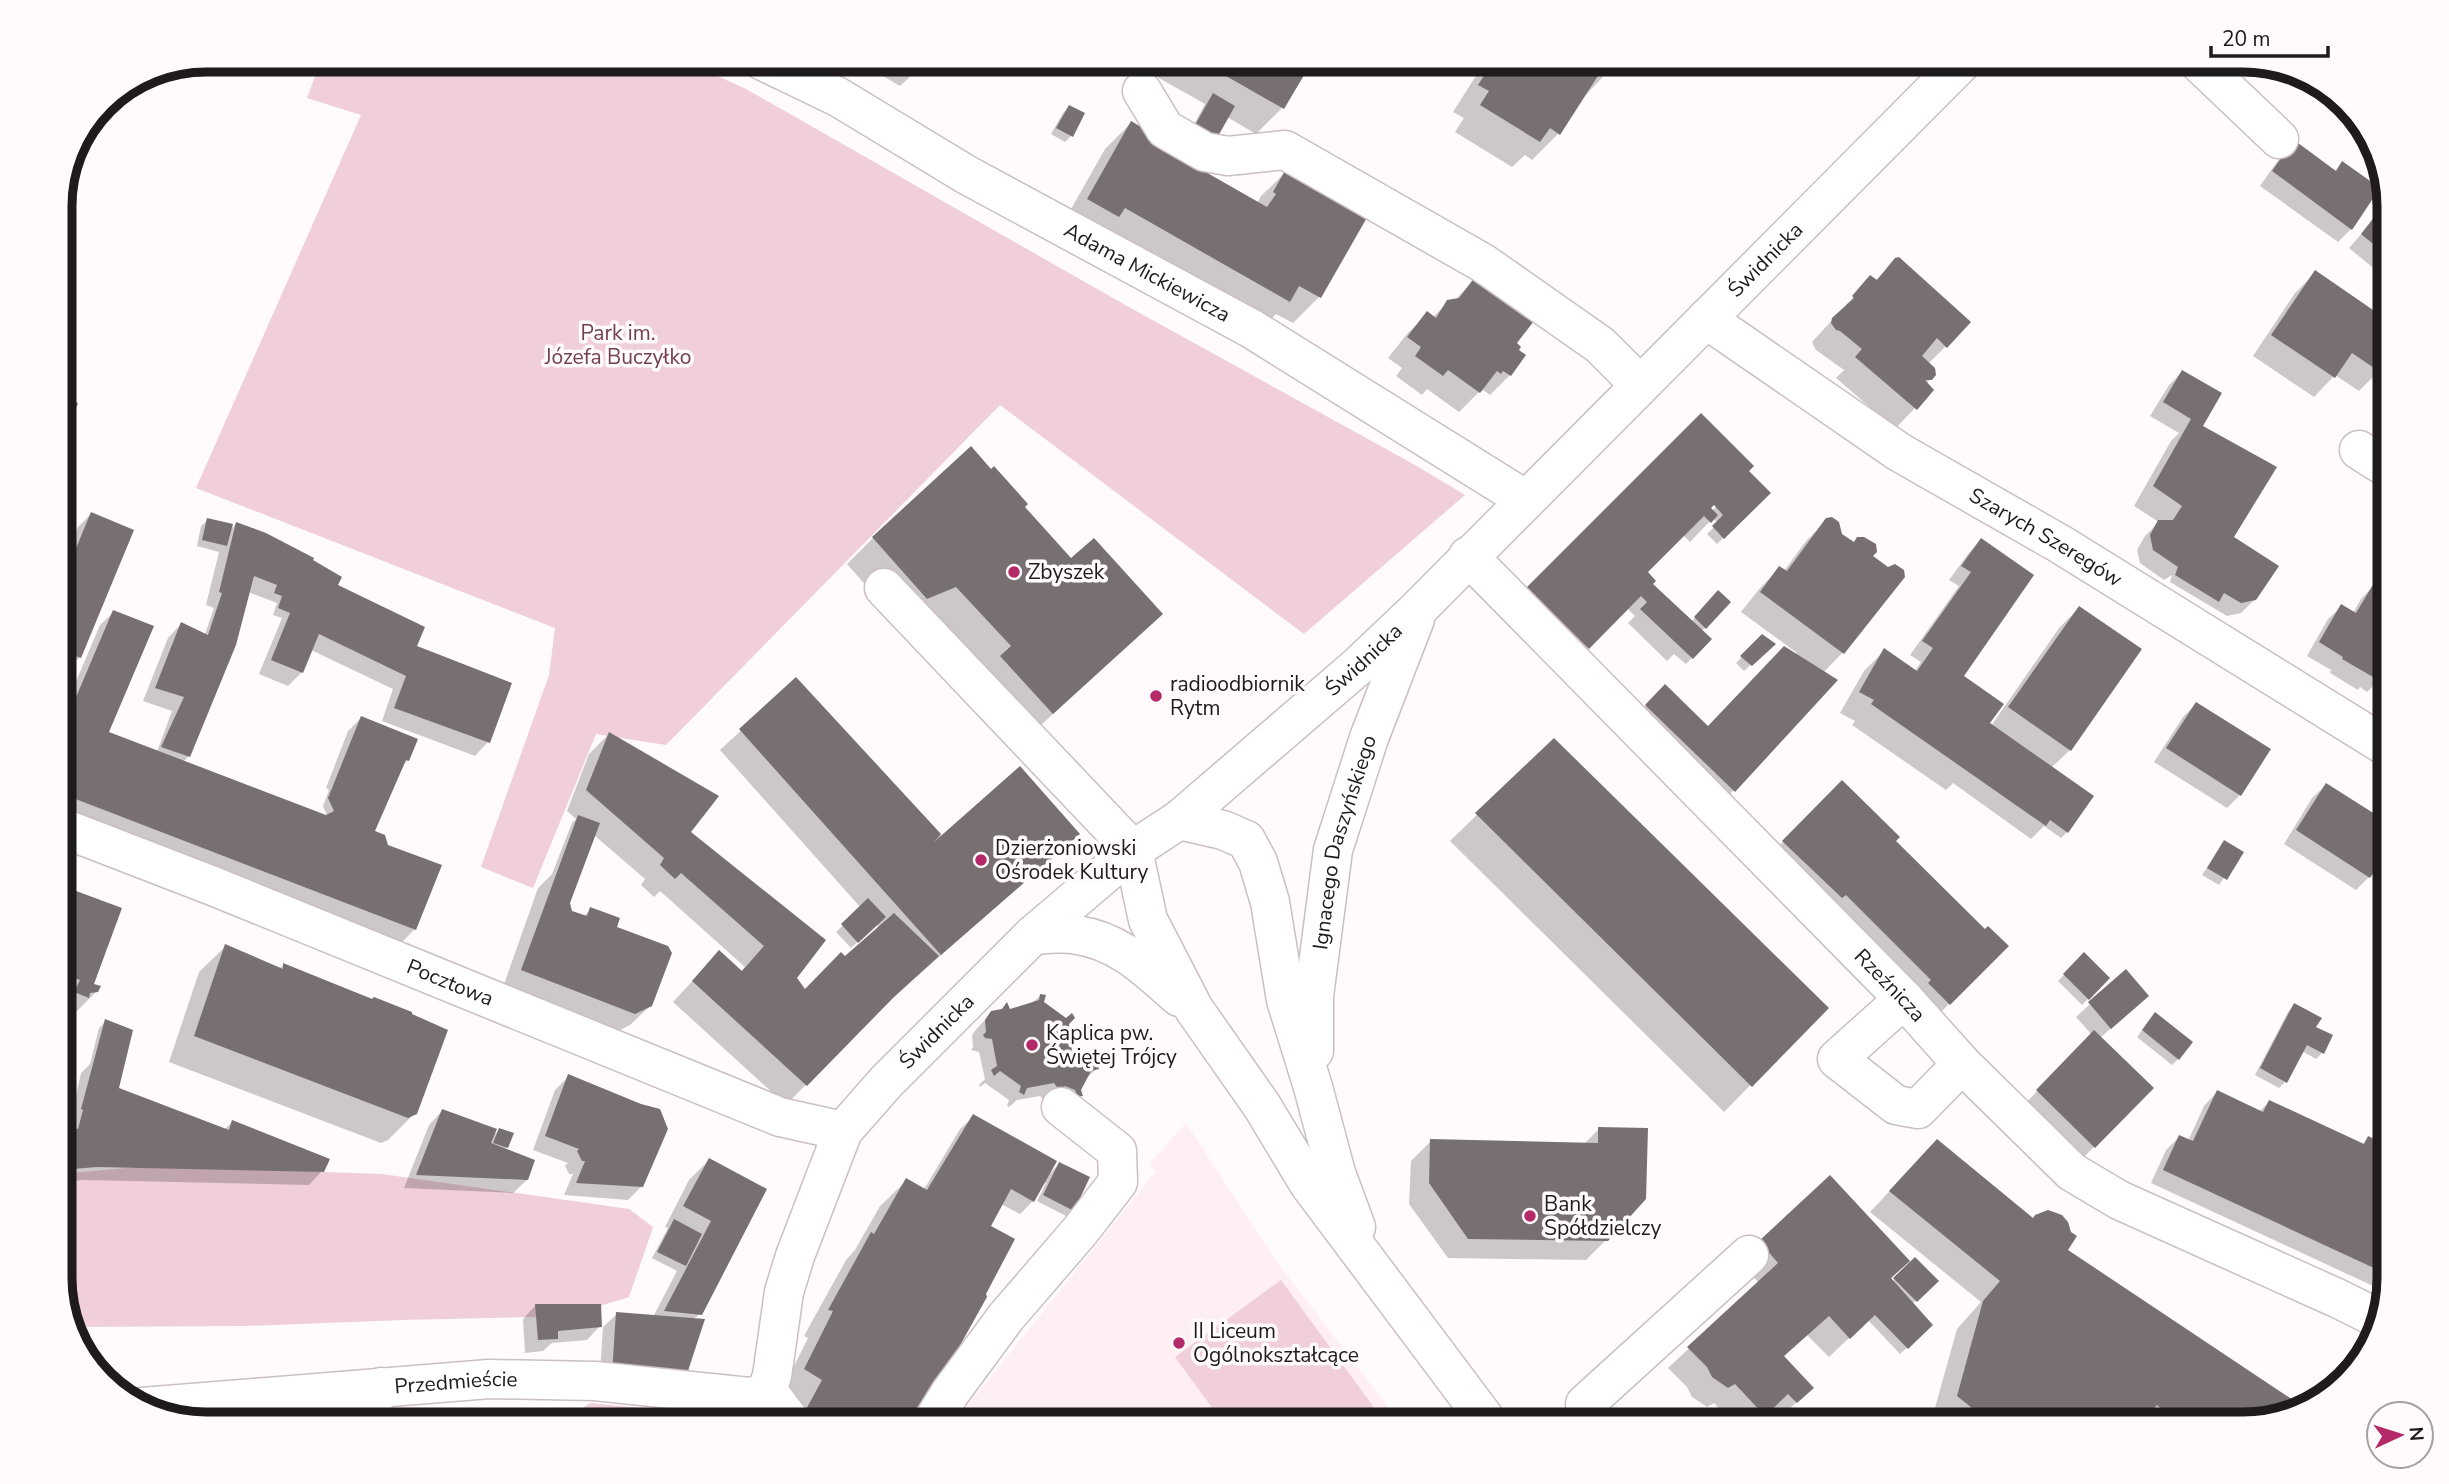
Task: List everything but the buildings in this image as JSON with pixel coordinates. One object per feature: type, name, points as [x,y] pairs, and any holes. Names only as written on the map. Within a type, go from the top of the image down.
[{"type":"street","name":"Adama Mickiewicza","points":[[787,72],[838,96],[967,175],[1252,329],[1526,500]]},
{"type":"street","name":"Świdnicka","points":[[767,1390],[772,1376],[784,1292],[843,1131],[886,1082],[1033,935],[1133,850],[1179,820],[1357,667],[1419,608],[1952,72]]},
{"type":"street","points":[[2209,72],[2279,139]]},
{"type":"street","points":[[1142,91],[1165,129],[1205,152],[1228,156],[1285,150],[1483,263],[1600,345],[1640,385]]},
{"type":"street","name":"Szarych Szeregów","points":[[1706,319],[1899,452],[2060,544],[2377,741]]},
{"type":"street","name":"Rzeźnicza","points":[[1468,556],[1904,999],[1962,1064],[2071,1172],[2119,1200],[2372,1316]]},
{"type":"street","points":[[884,588],[1133,850]]},
{"type":"street","name":"Ignacego Daszyńskiego","points":[[1313,1087],[1314,996],[1333,850],[1368,738],[1419,608]]},
{"type":"street","name":"Ignacego Daszyńskiego","points":[[1179,820],[1223,830],[1246,840],[1258,862],[1270,902],[1286,1000],[1336,1174],[1374,1272]]},
{"type":"street","name":"Pocztowa","points":[[72,832],[213,886],[780,1118],[843,1131]]},
{"type":"street","name":"Ignacego Daszyńskiego","points":[[1133,850],[1148,919],[1194,1009],[1262,1106],[1309,1184],[1480,1412]]},
{"type":"street","name":"Ignacego Daszyńskiego","points":[[1033,935],[1075,934],[1100,940],[1131,955],[1194,1009]]},
{"type":"street","points":[[1904,999],[1837,1059],[1896,1105],[1918,1109],[1962,1064]]},
{"type":"street","points":[[938,1412],[1006,1317],[1118,1182],[1118,1151],[1061,1107]]},
{"type":"street","points":[[1585,1404],[1749,1255]]},
{"type":"street","name":"Przedmieście","points":[[164,1405],[516,1378],[595,1381],[749,1397],[762,1395],[767,1390]]},
{"type":"street","points":[[367,1412],[381,1387]]},
{"type":"street","points":[[767,1390],[784,1412]]},
{"type":"shaded area","name":"II Liceum Ogólnokształcące","points":[[1186,1123],[1277,1262],[1392,1412],[963,1412],[1156,1171],[1150,1163]]},
{"type":"green space","name":"Park im. Józefa Buczyłko","points":[[317,72],[708,72],[746,89],[1465,495],[1304,634],[1000,405],[666,745],[596,734],[533,888],[481,867],[549,675],[555,628],[196,488],[361,115],[307,98]]},
{"type":"green space","points":[[149,1166],[382,1174],[629,1209],[653,1227],[629,1297],[567,1316],[246,1326],[82,1327],[72,1287],[72,1173]]},
{"type":"green space","points":[[1281,1280],[1377,1412],[1215,1412],[1175,1357]]},
{"type":"green space","points":[[590,1403],[682,1412],[582,1412]]},
{"type":"place","name":"Zbyszek","points":[[1014,572]]},
{"type":"place","name":"radioodbiornik Rytm","points":[[1156,696]]},
{"type":"place","name":"Dzierżoniowski Ośrodek Kultury","points":[[981,860]]},
{"type":"place","name":"Kaplica pw. Świętej Trójcy","points":[[1032,1045]]},
{"type":"place","name":"Bank Spółdzielczy","points":[[1530,1216]]},
{"type":"place","name":"II Liceum Ogólnokształcące","points":[[1179,1343]]}]
